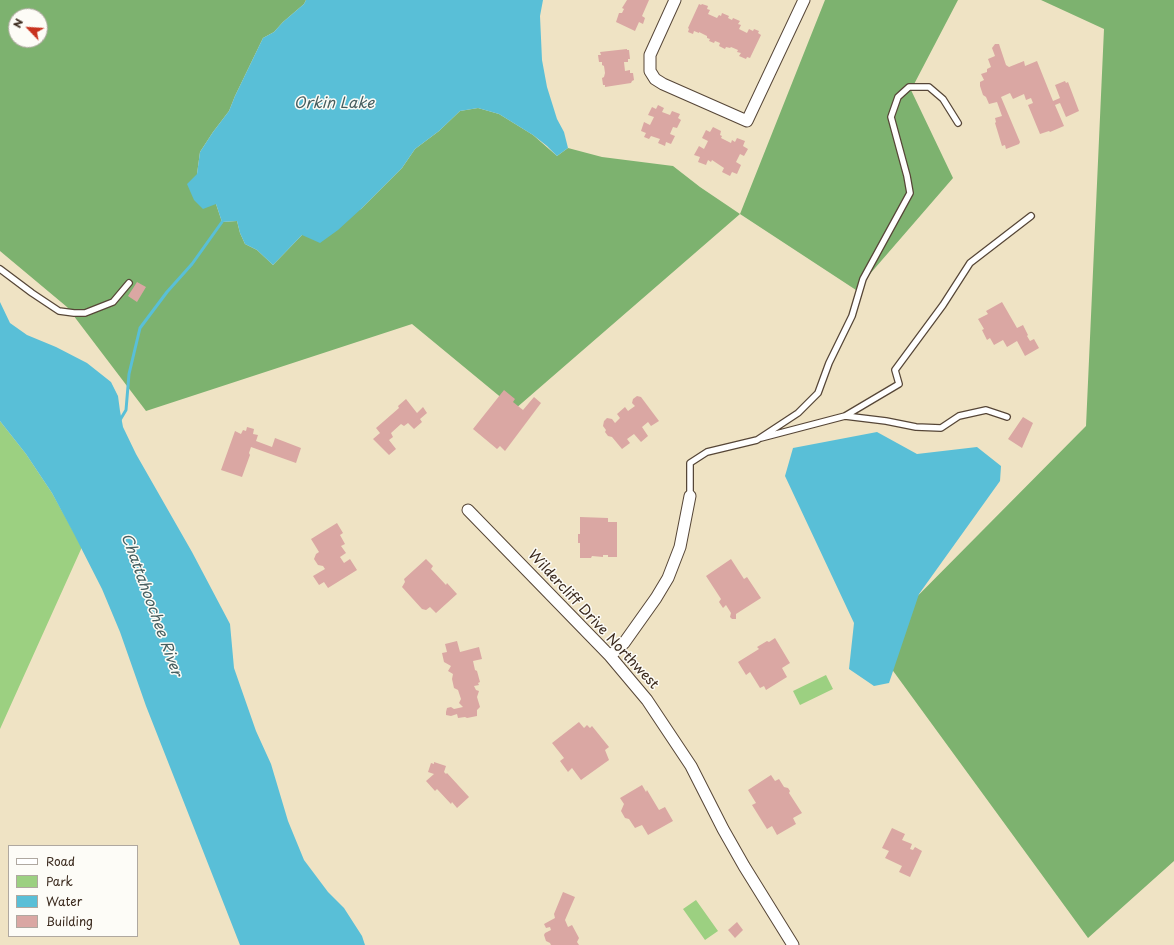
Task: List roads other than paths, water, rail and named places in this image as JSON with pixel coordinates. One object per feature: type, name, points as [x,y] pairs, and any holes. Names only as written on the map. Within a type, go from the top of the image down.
[{"type":"street","points":[[676,0],[650,54],[650,71],[655,78],[663,84],[747,121],[804,0]]},
{"type":"street","points":[[610,656],[624,643],[656,598],[668,578],[680,547],[690,496]]},
{"type":"street","name":"Wildercliff Drive Northwest","points":[[468,510],[610,656],[647,700],[691,766],[723,829],[744,866],[793,945]]},
{"type":"lane","points":[[757,440],[798,413],[818,393],[829,363],[852,316],[863,279],[910,193],[907,176],[891,117],[898,97],[909,87],[929,87],[943,99],[958,123]]},
{"type":"lane","points":[[690,496],[690,464],[707,452],[845,416],[900,384],[895,370],[943,305],[970,264],[1031,216]]},
{"type":"lane","points":[[0,269],[59,311],[74,313],[85,313],[114,302],[129,283]]},
{"type":"lane","points":[[845,416],[886,421],[916,427],[940,428],[959,416],[986,410],[1007,417]]},
{"type":"water","name":"Orkin Lake","points":[[306,0],[543,0],[540,16],[542,60],[547,87],[557,119],[564,132],[568,148],[557,156],[533,135],[499,114],[478,108],[460,111],[439,131],[415,149],[402,168],[338,230],[320,243],[302,235],[273,265],[257,250],[245,244],[237,221],[222,222],[216,204],[203,209],[194,200],[187,184],[197,174],[200,152],[229,111],[263,38],[274,32],[304,4]]},
{"type":"water","name":"Chattahoochee River","points":[[0,302],[10,323],[27,335],[56,347],[87,363],[111,382],[118,396],[123,427],[136,454],[192,552],[230,624],[234,668],[256,731],[271,764],[288,821],[304,860],[328,892],[344,908],[362,936],[365,945],[240,945],[146,706],[120,632],[102,589],[52,493],[26,454],[0,421]]},
{"type":"water","points":[[877,432],[917,454],[977,447],[1001,466],[1000,481],[919,594],[889,683],[874,686],[849,669],[854,623],[785,476],[793,448]]},
{"type":"waterway","points":[[120,420],[126,410],[129,374],[140,328],[167,292],[192,264],[222,222]]}]
